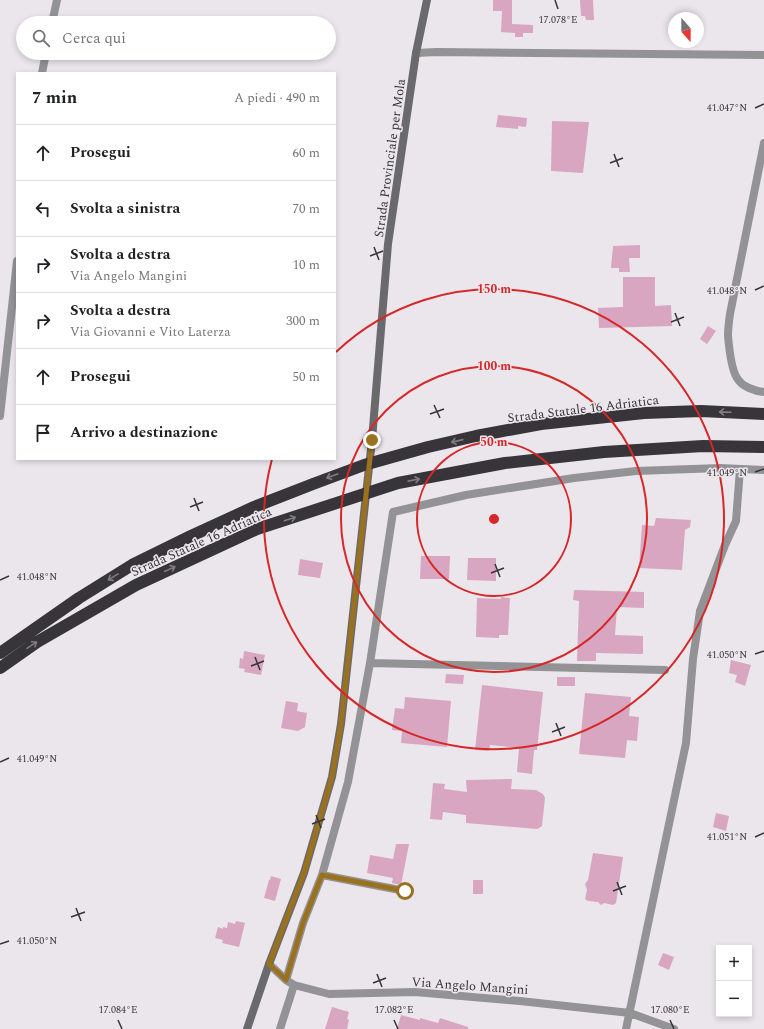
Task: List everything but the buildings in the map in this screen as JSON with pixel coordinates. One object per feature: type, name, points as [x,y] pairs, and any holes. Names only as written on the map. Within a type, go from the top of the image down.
[{"type":"highway","name":"Strada Statale 16 Adriatica","points":[[0,653],[79,598],[132,565],[254,507],[364,465],[476,436],[542,424],[644,413],[701,411],[764,414]]},
{"type":"highway","name":"Strada Statale 16 Adriatica","points":[[0,668],[37,642],[136,584],[257,529],[398,483],[506,463],[604,452],[703,446],[764,447]]},
{"type":"street","points":[[54,16],[57,0]]},
{"type":"street","name":"Strada Provinciale per Mola","points":[[248,1029],[269,964],[304,873],[332,777],[341,724],[372,440],[388,244],[416,53],[427,0]]},
{"type":"street","points":[[416,53],[764,55]]},
{"type":"street","points":[[42,72],[45,60]]},
{"type":"street","points":[[764,143],[730,314],[728,335],[732,366],[737,379],[745,386],[759,392],[764,392]]},
{"type":"street","points":[[0,416],[16,270]]},
{"type":"street","points":[[286,980],[303,923],[322,875],[348,782],[370,663],[393,512],[466,496],[574,478],[636,471],[720,468],[764,470]]},
{"type":"street","points":[[626,1029],[686,743],[693,659],[700,611],[725,545],[736,521],[740,469]]},
{"type":"street","points":[[370,663],[665,670]]},
{"type":"street","points":[[322,875],[405,891]]},
{"type":"street","name":"Via Angelo Mangini","points":[[269,964],[286,980],[294,985],[329,994],[415,992],[520,1001],[630,1013],[674,1029]]},
{"type":"street","points":[[280,1029],[294,985]]},
{"type":"route","points":[[372,440],[341,724],[332,777],[304,873],[269,964],[286,980],[303,923],[322,875],[405,891]]}]
